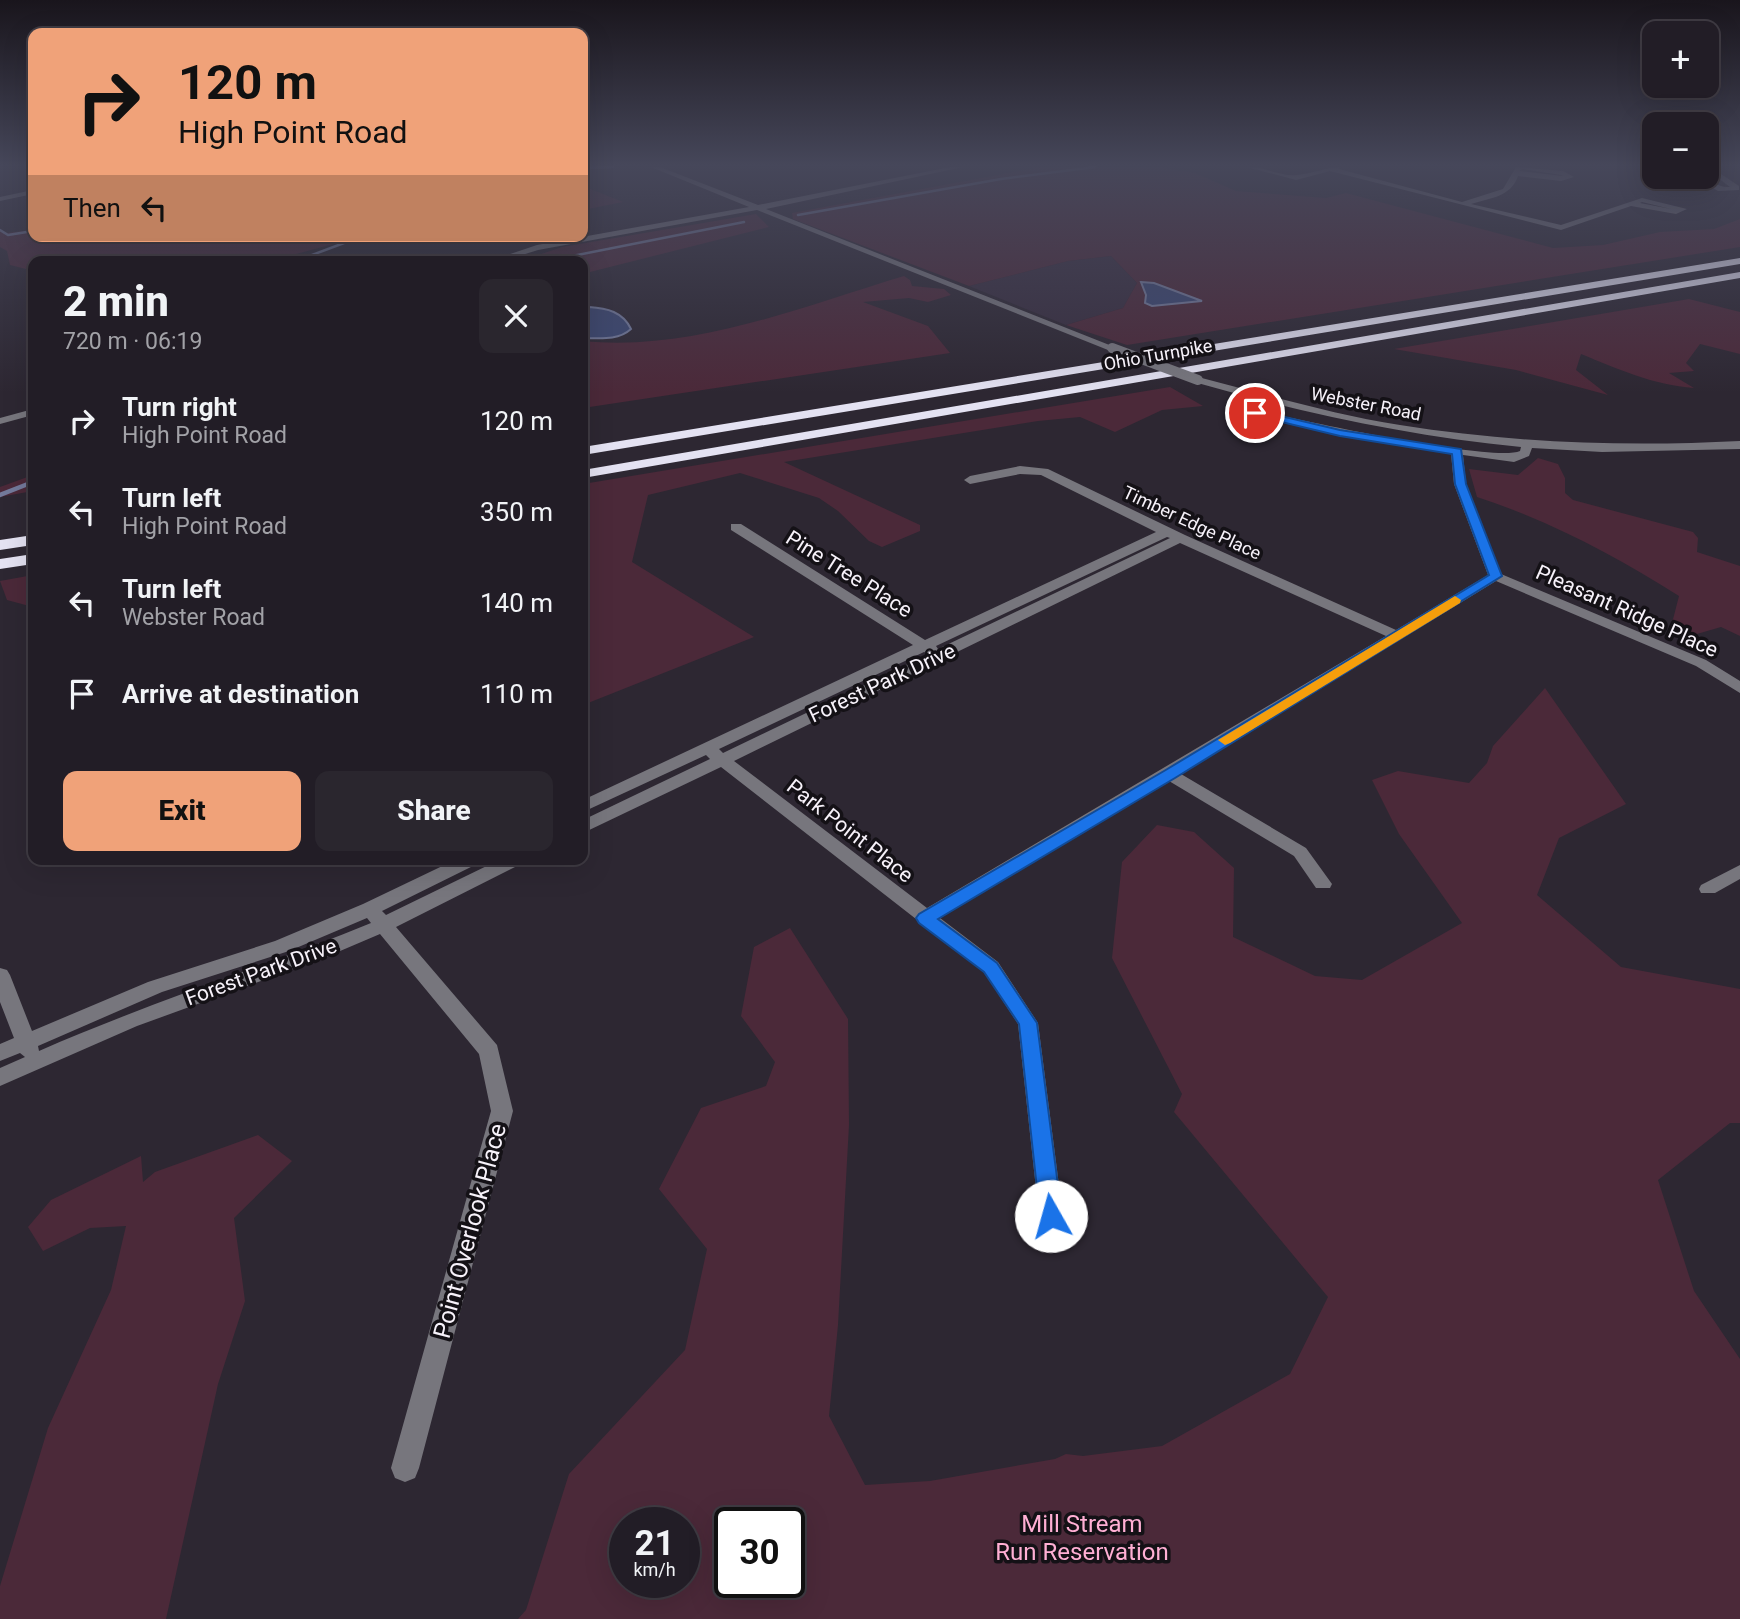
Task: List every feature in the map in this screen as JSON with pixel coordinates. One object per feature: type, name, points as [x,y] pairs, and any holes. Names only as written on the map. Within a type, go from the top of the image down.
[{"type":"highway","name":"Ohio Turnpike","points":[[588,450],[1740,261]]},
{"type":"highway","name":"Ohio Turnpike","points":[[588,473],[1740,275]]},
{"type":"highway","points":[[0,545],[28,541]]},
{"type":"highway","points":[[0,564],[28,560]]},
{"type":"street","points":[[510,256],[567,243]]},
{"type":"street","name":"Webster Road","points":[[845,243],[1198,380],[1338,418],[1395,429],[1527,446],[1658,450],[1740,446]]},
{"type":"street","points":[[0,421],[28,413]]},
{"type":"street","name":"Webster Road","points":[[1255,413],[1340,433],[1457,452],[1514,458],[1525,453],[1527,446]]},
{"type":"street","points":[[925,918],[1495,576],[1460,484],[1457,452]]},
{"type":"street","name":"Timber Edge Place","points":[[970,480],[1020,470],[1044,472],[1173,535],[1396,635]]},
{"type":"street","name":"Pine Tree Place","points":[[736,527],[940,655]]},
{"type":"street","name":"Forest Park Drive","points":[[588,824],[714,754],[923,646],[1173,535]]},
{"type":"street","name":"Forest Park Drive","points":[[588,805],[714,754],[940,655],[1173,535]]},
{"type":"street","name":"Pleasant Ridge Place","points":[[1495,576],[1701,663],[1740,688]]},
{"type":"street","name":"Park Point Place","points":[[714,754],[991,967],[1028,1023],[1051,1216]]},
{"type":"street","points":[[1169,774],[1300,852],[1323,884]]},
{"type":"street","name":"Forest Park Drive","points":[[0,1077],[130,1020],[312,955],[463,865]]},
{"type":"street","name":"Forest Park Drive","points":[[0,1053],[155,987],[375,917],[502,865]]},
{"type":"street","points":[[1708,889],[1740,871]]},
{"type":"street","name":"Point Overlook Place","points":[[375,917],[489,1051],[502,1111],[405,1468]]},
{"type":"street","points":[[0,975],[34,1062]]},
{"type":"shaded area","points":[[1111,256],[1137,283],[1123,308],[1066,325],[969,286],[1068,261]]},
{"type":"green space","points":[[0,243],[339,243],[289,256],[28,256],[28,270],[10,265],[7,251],[0,247]]},
{"type":"green space","points":[[588,243],[707,243],[588,273],[588,256],[536,256],[562,247]]},
{"type":"green space","points":[[855,243],[1533,243],[1553,248],[1614,243],[1740,243],[1740,247],[1127,345],[1066,325],[1123,308],[1137,283],[1111,256],[1068,261],[969,286]]},
{"type":"green space","points":[[904,276],[910,280],[912,286],[944,289],[951,295],[928,302],[909,298],[863,302],[928,326],[950,353],[588,407],[588,341],[624,343],[665,340],[786,313]]},
{"type":"green space","points":[[1689,299],[1740,312],[1740,354],[1700,344],[1686,363],[1694,371],[1669,373],[1694,388],[1650,380],[1581,354],[1576,370],[1608,395],[1516,370],[1394,349]]},
{"type":"green space","points":[[1170,387],[1203,406],[1162,410],[1115,432],[1080,417],[1038,421],[784,462],[920,525],[920,531],[882,547],[869,541],[838,511],[819,498],[740,473],[648,495],[632,562],[754,637],[588,703],[588,483]]},
{"type":"green space","points":[[1538,458],[1558,464],[1565,478],[1565,493],[1573,500],[1693,532],[1698,538],[1697,552],[1740,566],[1740,636],[1721,627],[1690,636],[1671,627],[1679,596],[1581,540],[1477,497],[1469,469],[1518,475]]},
{"type":"green space","points":[[28,477],[28,492],[0,497],[0,487]]},
{"type":"green space","points":[[28,576],[28,606],[7,600],[0,581]]},
{"type":"green space","name":"Mill Stream Run Reservation","points":[[1545,688],[1626,804],[1559,838],[1537,895],[1621,967],[1740,989],[1740,1123],[1730,1123],[1658,1180],[1694,1291],[1740,1359],[1740,1619],[518,1619],[526,1610],[569,1474],[685,1350],[707,1249],[659,1189],[701,1108],[766,1086],[775,1062],[741,1016],[754,947],[790,928],[848,1019],[849,1125],[838,1325],[829,1416],[865,1485],[930,1481],[1055,1459],[1066,1454],[1083,1456],[1162,1446],[1290,1374],[1328,1297],[1174,1112],[1182,1094],[1112,958],[1122,862],[1157,825],[1194,832],[1234,868],[1233,937],[1315,976],[1362,980],[1462,923],[1399,834],[1372,780],[1398,771],[1469,783],[1487,763],[1493,746]]},
{"type":"green space","points":[[258,1135],[292,1161],[234,1218],[245,1301],[218,1384],[166,1619],[0,1619],[0,1586],[48,1428],[111,1290],[126,1226],[90,1228],[43,1251],[28,1227],[51,1200],[141,1156],[143,1182],[155,1172]]},
{"type":"water","points":[[1141,282],[1154,283],[1202,301],[1152,306],[1145,303],[1146,295]]},
{"type":"water","points":[[588,307],[614,312],[628,323],[631,329],[614,337],[588,338]]},
{"type":"waterway","points":[[309,256],[344,243]]},
{"type":"waterway","points":[[572,256],[640,243]]},
{"type":"waterway","points":[[0,495],[28,484]]},
{"type":"slow traffic","points":[[1225,740],[1455,600]]},
{"type":"route","points":[[1051,1216],[1028,1023],[991,967],[925,918],[1495,576],[1460,484],[1457,452],[1340,433],[1255,413]]}]
